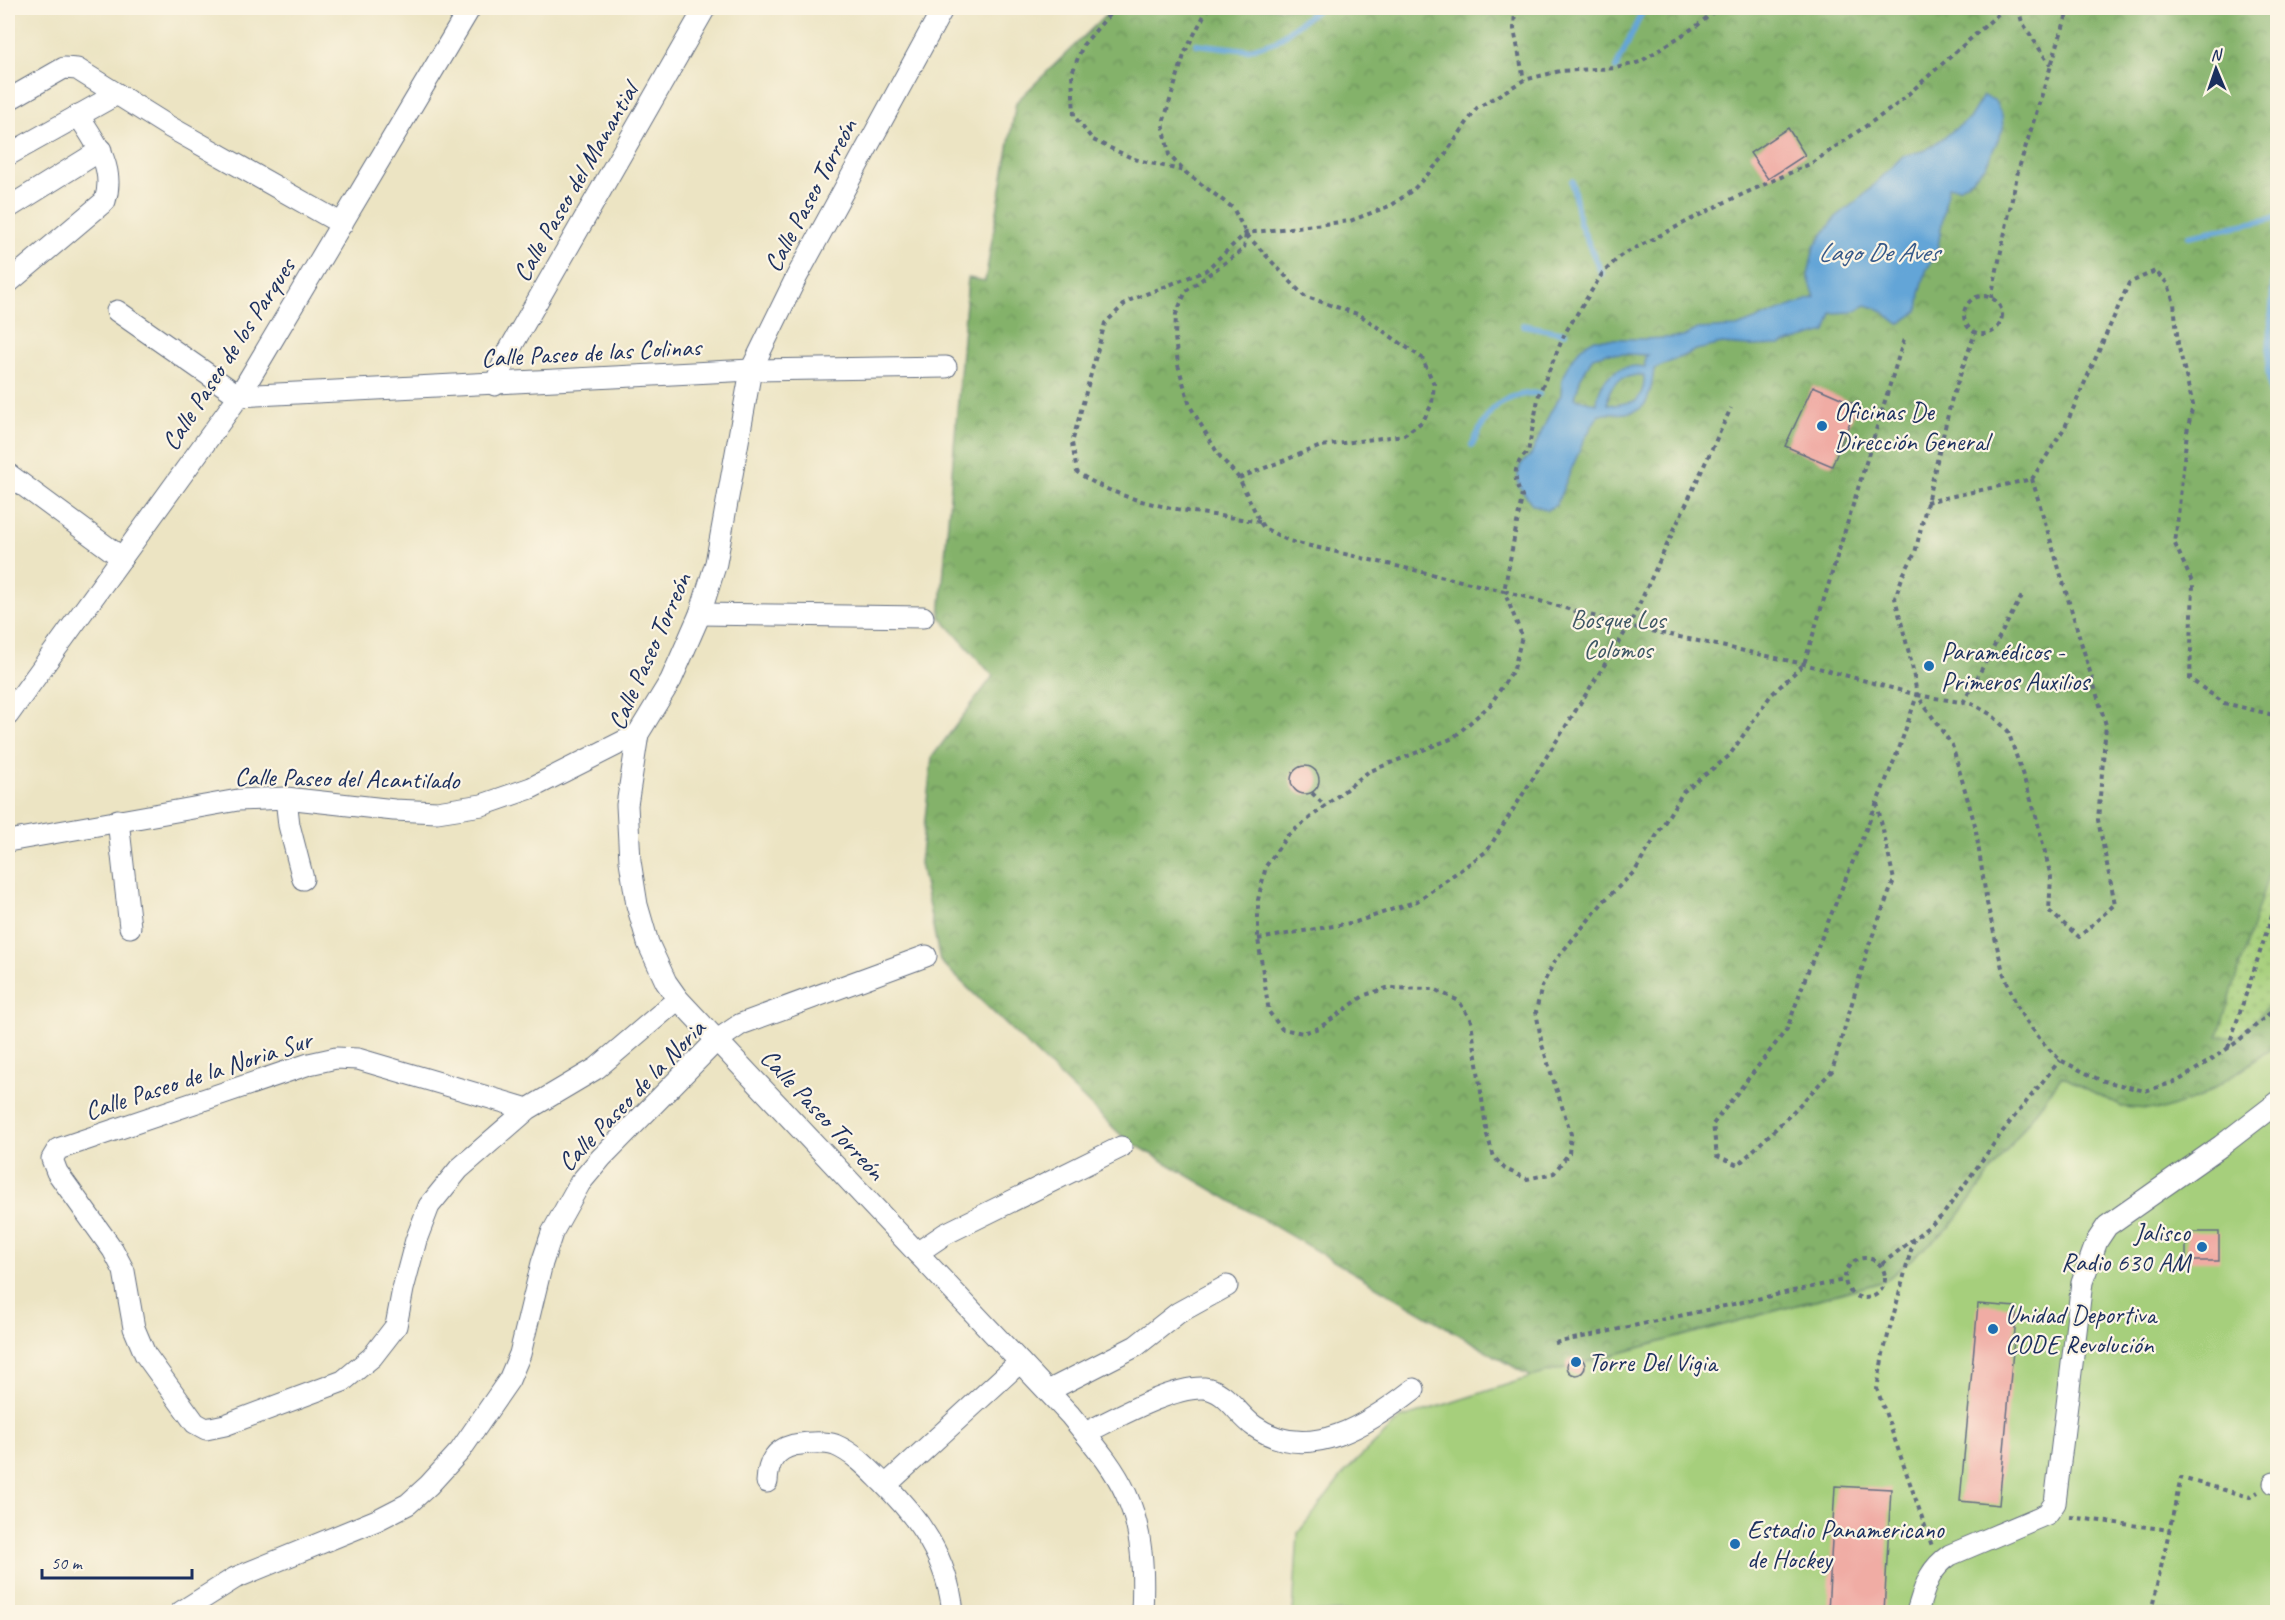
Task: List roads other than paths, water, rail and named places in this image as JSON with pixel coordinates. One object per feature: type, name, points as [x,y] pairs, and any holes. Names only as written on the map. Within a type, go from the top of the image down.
[{"type":"street","name":"Calle Paseo de los Parques","points":[[8,715],[239,396],[470,8]]},
{"type":"street","name":"Calle Paseo del Manantial","points":[[495,385],[507,354],[705,8]]},
{"type":"street","name":"Calle Paseo Torreón","points":[[943,8],[796,278],[751,370],[716,563],[700,614],[671,680],[638,735],[627,805],[630,861],[637,904],[648,943],[666,982],[678,999],[1048,1391],[1107,1461],[1126,1494],[1137,1529],[1142,1555],[1142,1612]]},
{"type":"street","points":[[8,100],[64,68],[71,68],[117,93],[168,126],[342,224]]},
{"type":"street","points":[[8,155],[117,93]]},
{"type":"street","points":[[8,283],[105,201],[109,180],[101,150],[78,115]]},
{"type":"street","points":[[8,208],[101,150]]},
{"type":"street","points":[[117,311],[239,396]]},
{"type":"street","name":"Calle Paseo de las Colinas","points":[[239,396],[495,385],[751,370],[946,367]]},
{"type":"street","points":[[8,474],[122,558]]},
{"type":"street","points":[[700,614],[923,617]]},
{"type":"street","name":"Calle Paseo del Acantilado","points":[[8,841],[238,800],[286,798],[394,810],[437,812],[482,806],[531,788],[638,735]]},
{"type":"street","points":[[286,798],[288,825],[303,879]]},
{"type":"street","points":[[118,820],[130,927]]},
{"type":"street","name":"Calle Paseo de la Noria","points":[[181,1612],[234,1578],[378,1520],[408,1504],[460,1452],[509,1380],[520,1354],[545,1253],[552,1233],[569,1200],[601,1158],[716,1041],[741,1024],[926,956]]},
{"type":"street","points":[[528,1109],[597,1068],[678,999]]},
{"type":"street","name":"Calle Paseo de la Noria Sur","points":[[336,1058],[358,1059],[528,1109],[459,1169],[429,1206],[416,1240],[396,1326],[372,1357],[343,1380],[225,1425],[206,1429],[195,1423],[145,1354],[134,1328],[124,1271],[113,1250],[57,1172],[52,1159],[58,1149],[309,1064],[336,1058]]},
{"type":"street","points":[[1917,1612],[1930,1574],[1938,1563],[1950,1555],[2047,1514],[2055,1503],[2082,1282],[2097,1241],[2107,1226],[2221,1146],[2277,1102]]},
{"type":"street","points":[[916,1253],[945,1234],[1121,1147]]},
{"type":"street","points":[[1048,1391],[1136,1346],[1178,1313],[1227,1286]]},
{"type":"street","points":[[886,1485],[1020,1362]]},
{"type":"street","points":[[1085,1433],[1182,1390],[1205,1388],[1226,1398],[1253,1426],[1275,1437],[1300,1441],[1328,1439],[1360,1426],[1414,1389]]},
{"type":"street","points":[[767,1482],[768,1468],[781,1450],[791,1446],[806,1443],[833,1444],[853,1456],[906,1504],[928,1537],[944,1571],[953,1612]]},
{"type":"street","points":[[211,1612],[218,1590]]},
{"type":"water","name":"Lago De Aves","points":[[1983,96],[1994,100],[2002,115],[2003,129],[1986,165],[1960,187],[1948,187],[1937,252],[1926,271],[1918,311],[1899,324],[1879,309],[1866,305],[1852,312],[1832,313],[1826,332],[1780,345],[1722,344],[1696,350],[1654,369],[1649,395],[1641,408],[1625,413],[1599,414],[1584,440],[1556,505],[1547,510],[1532,504],[1519,486],[1518,474],[1521,464],[1531,455],[1561,395],[1562,380],[1581,347],[1595,339],[1683,337],[1698,329],[1737,327],[1815,297],[1808,276],[1814,247],[1836,217],[1863,196],[1903,156],[1926,150],[1969,119]],"holes":[[[1607,353],[1648,355],[1645,357],[1645,367],[1626,367],[1606,379],[1597,404],[1575,398],[1580,379],[1593,357]],[[1636,375],[1644,376],[1644,386],[1636,401],[1608,404],[1608,397],[1615,383]]]},
{"type":"waterway","points":[[1196,44],[1247,50],[1276,41],[1319,8]]},
{"type":"waterway","points":[[1616,68],[1644,8]]},
{"type":"waterway","points":[[1572,181],[1580,224],[1602,274]]},
{"type":"waterway","points":[[2278,215],[2268,370],[2278,444]]},
{"type":"waterway","points":[[2189,236],[2276,218]]},
{"type":"waterway","points":[[1523,325],[1565,333]]},
{"type":"waterway","points":[[1472,445],[1485,420],[1502,402],[1520,395],[1539,394]]},
{"type":"place","name":"Oficinas De Dirección General","points":[[1822,426]]},
{"type":"place","name":"Paramédicos - Primeros Auxilios","points":[[1929,666]]},
{"type":"place","name":"Jalisco Radio 630 AM","points":[[2202,1247]]},
{"type":"place","name":"Unidad Deportiva CODE Revolución","points":[[1993,1329]]},
{"type":"place","name":"Torre Del Vigia","points":[[1576,1362]]},
{"type":"place","name":"Estadio Panamericano de Hockey","points":[[1735,1544]]},
{"type":"park label","name":"Bosque Los Colomos","points":[[1618,634]]}]
